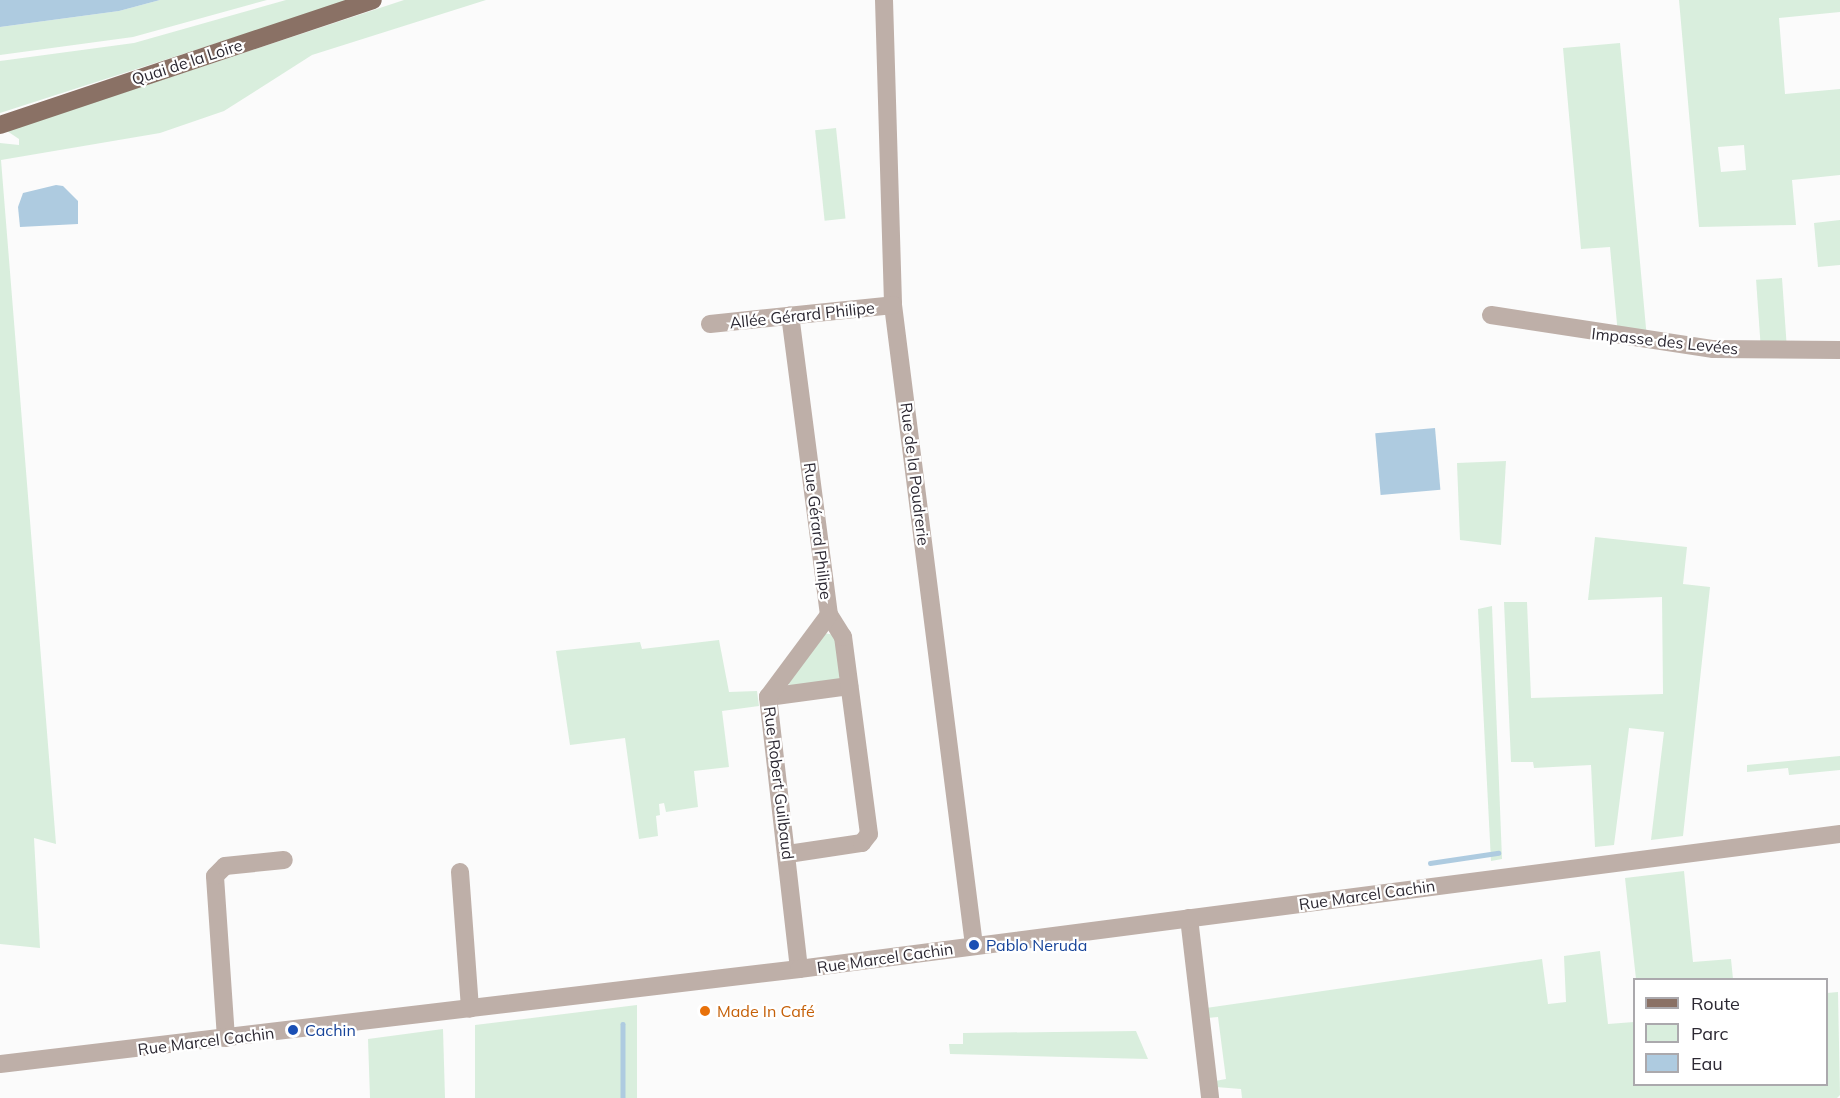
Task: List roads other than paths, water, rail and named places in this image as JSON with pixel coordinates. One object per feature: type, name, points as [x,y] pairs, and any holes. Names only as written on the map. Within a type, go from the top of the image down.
[{"type":"main road","name":"Quai de la Loire","points":[[0,125],[373,0]]},
{"type":"street","name":"Rue de la Poudrerie","points":[[884,0],[893,305],[974,945]]},
{"type":"street","name":"Allée Gérard Philipe","points":[[710,324],[893,305]]},
{"type":"street","name":"Impasse des Levées","points":[[1491,315],[1713,349],[1840,350]]},
{"type":"street","name":"Rue Gérard Philipe","points":[[788,854],[862,843],[869,837],[843,637],[829,615],[790,316]]},
{"type":"street","name":"Rue Robert Guilbaud","points":[[799,969],[788,854],[768,697],[829,615]]},
{"type":"street","points":[[768,697],[849,686]]},
{"type":"street","name":"Rue Marcel Cachin","points":[[0,1064],[799,969],[1840,834]]},
{"type":"street","points":[[226,1038],[215,876],[225,866],[284,860]]},
{"type":"street","points":[[460,872],[470,1009]]},
{"type":"street","points":[[1189,918],[1210,1098]]},
{"type":"water","points":[[0,0],[160,0],[119,11],[0,27]]},
{"type":"water","points":[[56,185],[63,186],[78,201],[78,224],[20,227],[18,207],[23,193]]},
{"type":"water","points":[[1435,428],[1440,490],[1381,495],[1375,433]]},
{"type":"waterway","points":[[1430,863],[1498,853]]},
{"type":"waterway","points":[[623,1024],[623,1098]]},
{"type":"place","name":"Pablo Neruda","points":[[974,945]]},
{"type":"place","name":"Made In Café","points":[[705,1011]]},
{"type":"place","name":"Cachin","points":[[293,1030]]}]
